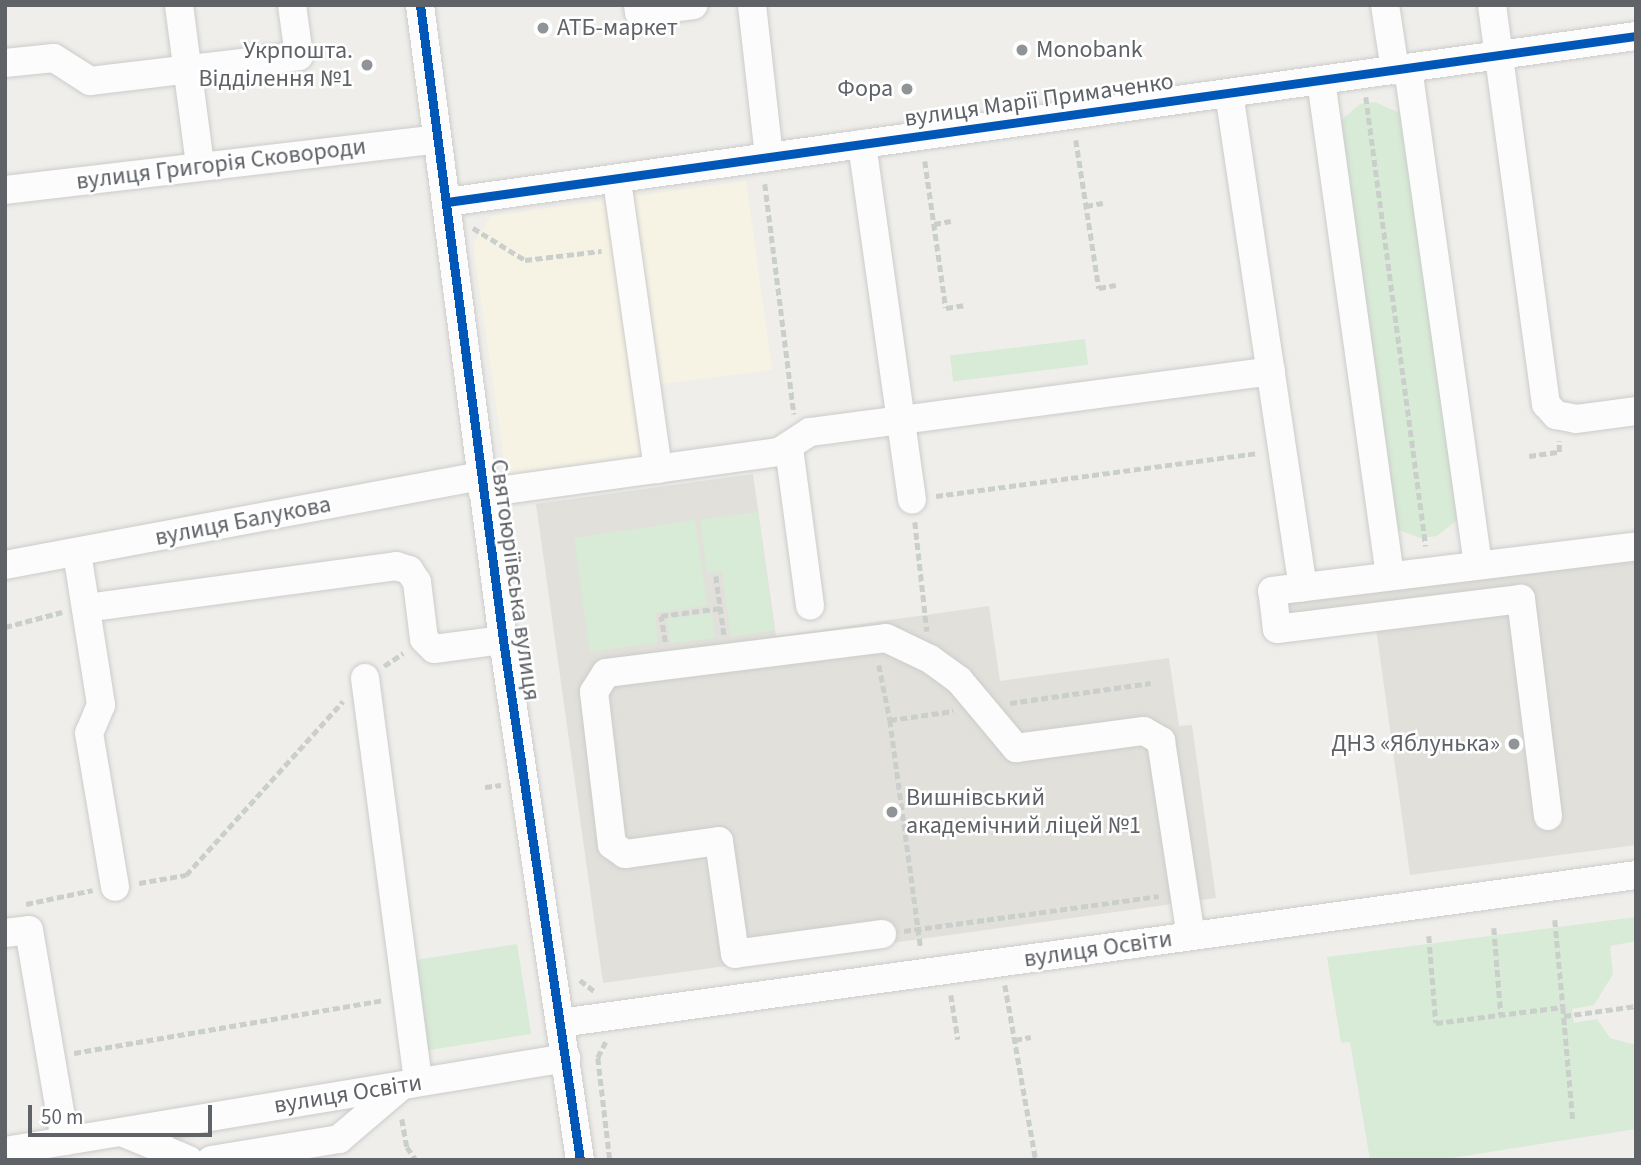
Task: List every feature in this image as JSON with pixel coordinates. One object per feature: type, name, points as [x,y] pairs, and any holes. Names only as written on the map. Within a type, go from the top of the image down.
[{"type":"street","points":[[179,5],[200,164]]},
{"type":"street","points":[[5,63],[54,58],[90,81],[299,56],[292,5]]},
{"type":"street","name":"Святоюріївська вулиця","points":[[420,5],[503,640],[580,1160]]},
{"type":"street","points":[[638,5],[639,12],[694,5]]},
{"type":"street","points":[[752,5],[766,167]]},
{"type":"street","points":[[1385,5],[1401,69],[1478,565]]},
{"type":"street","points":[[1492,5],[1546,404],[1556,415],[1576,419],[1636,411]]},
{"type":"street","name":"вулиця Марії Примаченко","points":[[448,211],[766,167],[862,144],[1636,36]]},
{"type":"street","points":[[1321,80],[1390,576]]},
{"type":"street","points":[[1229,93],[1303,587]]},
{"type":"street","name":"вулиця Григорія Сковороди","points":[[5,190],[200,164],[436,139]]},
{"type":"street","points":[[862,144],[912,499]]},
{"type":"street","points":[[619,195],[658,469]]},
{"type":"street","name":"вулиця Балукова","points":[[5,565],[482,484],[658,469],[793,445],[810,432],[1271,371]]},
{"type":"street","points":[[793,445],[810,606]]},
{"type":"street","points":[[1548,816],[1521,599],[1277,629],[1272,591],[1636,546]]},
{"type":"street","points":[[77,553],[101,705],[89,733],[115,887]]},
{"type":"street","points":[[86,608],[396,566],[409,570],[417,582],[424,639],[434,649],[503,640]]},
{"type":"street","points":[[882,934],[735,954],[719,841],[625,854],[612,845],[594,692],[606,673],[886,638],[930,659],[959,680],[1016,748],[1144,731],[1161,741],[1191,936]]},
{"type":"street","points":[[211,1160],[338,1139],[377,1102],[412,1084],[404,996],[365,678]]},
{"type":"street","name":"вулиця Освіти","points":[[561,1023],[1636,875]]},
{"type":"street","points":[[17,932],[51,1056],[65,1141]]},
{"type":"street","name":"вулиця Освіти","points":[[5,1151],[566,1058]]},
{"type":"street","points":[[121,1132],[189,1160]]},
{"type":"path","points":[[1365,90],[1430,572]]},
{"type":"path","points":[[1071,115],[1099,288],[1116,285]]},
{"type":"path","points":[[921,136],[946,308],[964,305]]},
{"type":"path","points":[[766,167],[793,445]]},
{"type":"path","points":[[1086,206],[1103,203]]},
{"type":"path","points":[[448,211],[482,230],[525,260],[626,248]]},
{"type":"path","points":[[934,224],[951,221]]},
{"type":"path","points":[[930,659],[912,499],[1283,450]]},
{"type":"path","points":[[716,576],[728,658]]},
{"type":"path","points":[[5,626],[28,617],[86,608]]},
{"type":"path","points":[[666,652],[661,616],[720,608]]},
{"type":"path","points":[[17,932],[25,901],[186,875],[365,678],[424,639]]},
{"type":"path","points":[[873,658],[882,670],[921,949]]},
{"type":"path","points":[[890,720],[1151,683]]},
{"type":"path","points":[[882,934],[1184,892]]},
{"type":"path","points":[[1555,920],[1573,1122]]},
{"type":"path","points":[[1494,928],[1502,1015]]},
{"type":"path","points":[[1429,936],[1436,1023],[1563,1007]]},
{"type":"path","points":[[577,975],[585,989],[599,993]]},
{"type":"path","points":[[1005,982],[1035,1160]]},
{"type":"path","points":[[950,991],[958,1039]]},
{"type":"path","points":[[51,1056],[404,996]]},
{"type":"path","points":[[1564,1016],[1636,1006]]},
{"type":"path","points":[[1015,1040],[1031,1037]]},
{"type":"path","points":[[606,1042],[598,1058],[610,1160]]},
{"type":"path","points":[[402,1118],[407,1147],[416,1160]]},
{"type":"shaded area","points":[[746,181],[772,370],[653,385],[662,461],[507,481],[473,244],[491,216]]},
{"type":"shaded area","name":"Вишнівський академічний ліцей №1","points":[[753,474],[776,636],[989,606],[1000,681],[1169,658],[1179,726],[1192,725],[1216,898],[603,983],[536,504]]},
{"type":"shaded area","name":"ДНЗ «Яблунька»","points":[[1636,558],[1636,845],[1410,875],[1376,628],[1270,642],[1266,604]]},
{"type":"green space","points":[[1375,102],[1402,114],[1457,520],[1437,536],[1420,538],[1397,529],[1339,122],[1360,104]]},
{"type":"green space","points":[[1085,339],[1088,365],[953,381],[950,356]]},
{"type":"green space","points":[[758,512],[774,630],[731,637],[722,571],[707,573],[700,520]]},
{"type":"green space","points":[[695,520],[707,605],[655,613],[658,642],[590,652],[574,538]]},
{"type":"green space","points":[[712,613],[715,638],[670,643],[667,618]]},
{"type":"green space","points":[[1636,917],[1636,941],[1610,946],[1613,974],[1594,1005],[1572,1009],[1574,1023],[1597,1019],[1610,1038],[1636,1045],[1636,1129],[1439,1160],[1370,1160],[1350,1042],[1341,1043],[1327,957]]},
{"type":"green space","points":[[517,944],[531,1034],[427,1050],[412,961]]},
{"type":"cycle path","points":[[420,5],[503,640],[580,1160]]},
{"type":"cycle path","points":[[447,202],[1636,36]]},
{"type":"place","name":"АТБ-маркет","points":[[543,28]]},
{"type":"place","name":"Monobank","points":[[1022,50]]},
{"type":"place","name":"Укрпошта. Відділення №1","points":[[367,65]]},
{"type":"place","name":"Фора","points":[[907,89]]},
{"type":"place","name":"ДНЗ «Яблунька»","points":[[1514,744]]},
{"type":"place","name":"Вишнівський академічний ліцей №1","points":[[892,812]]}]
